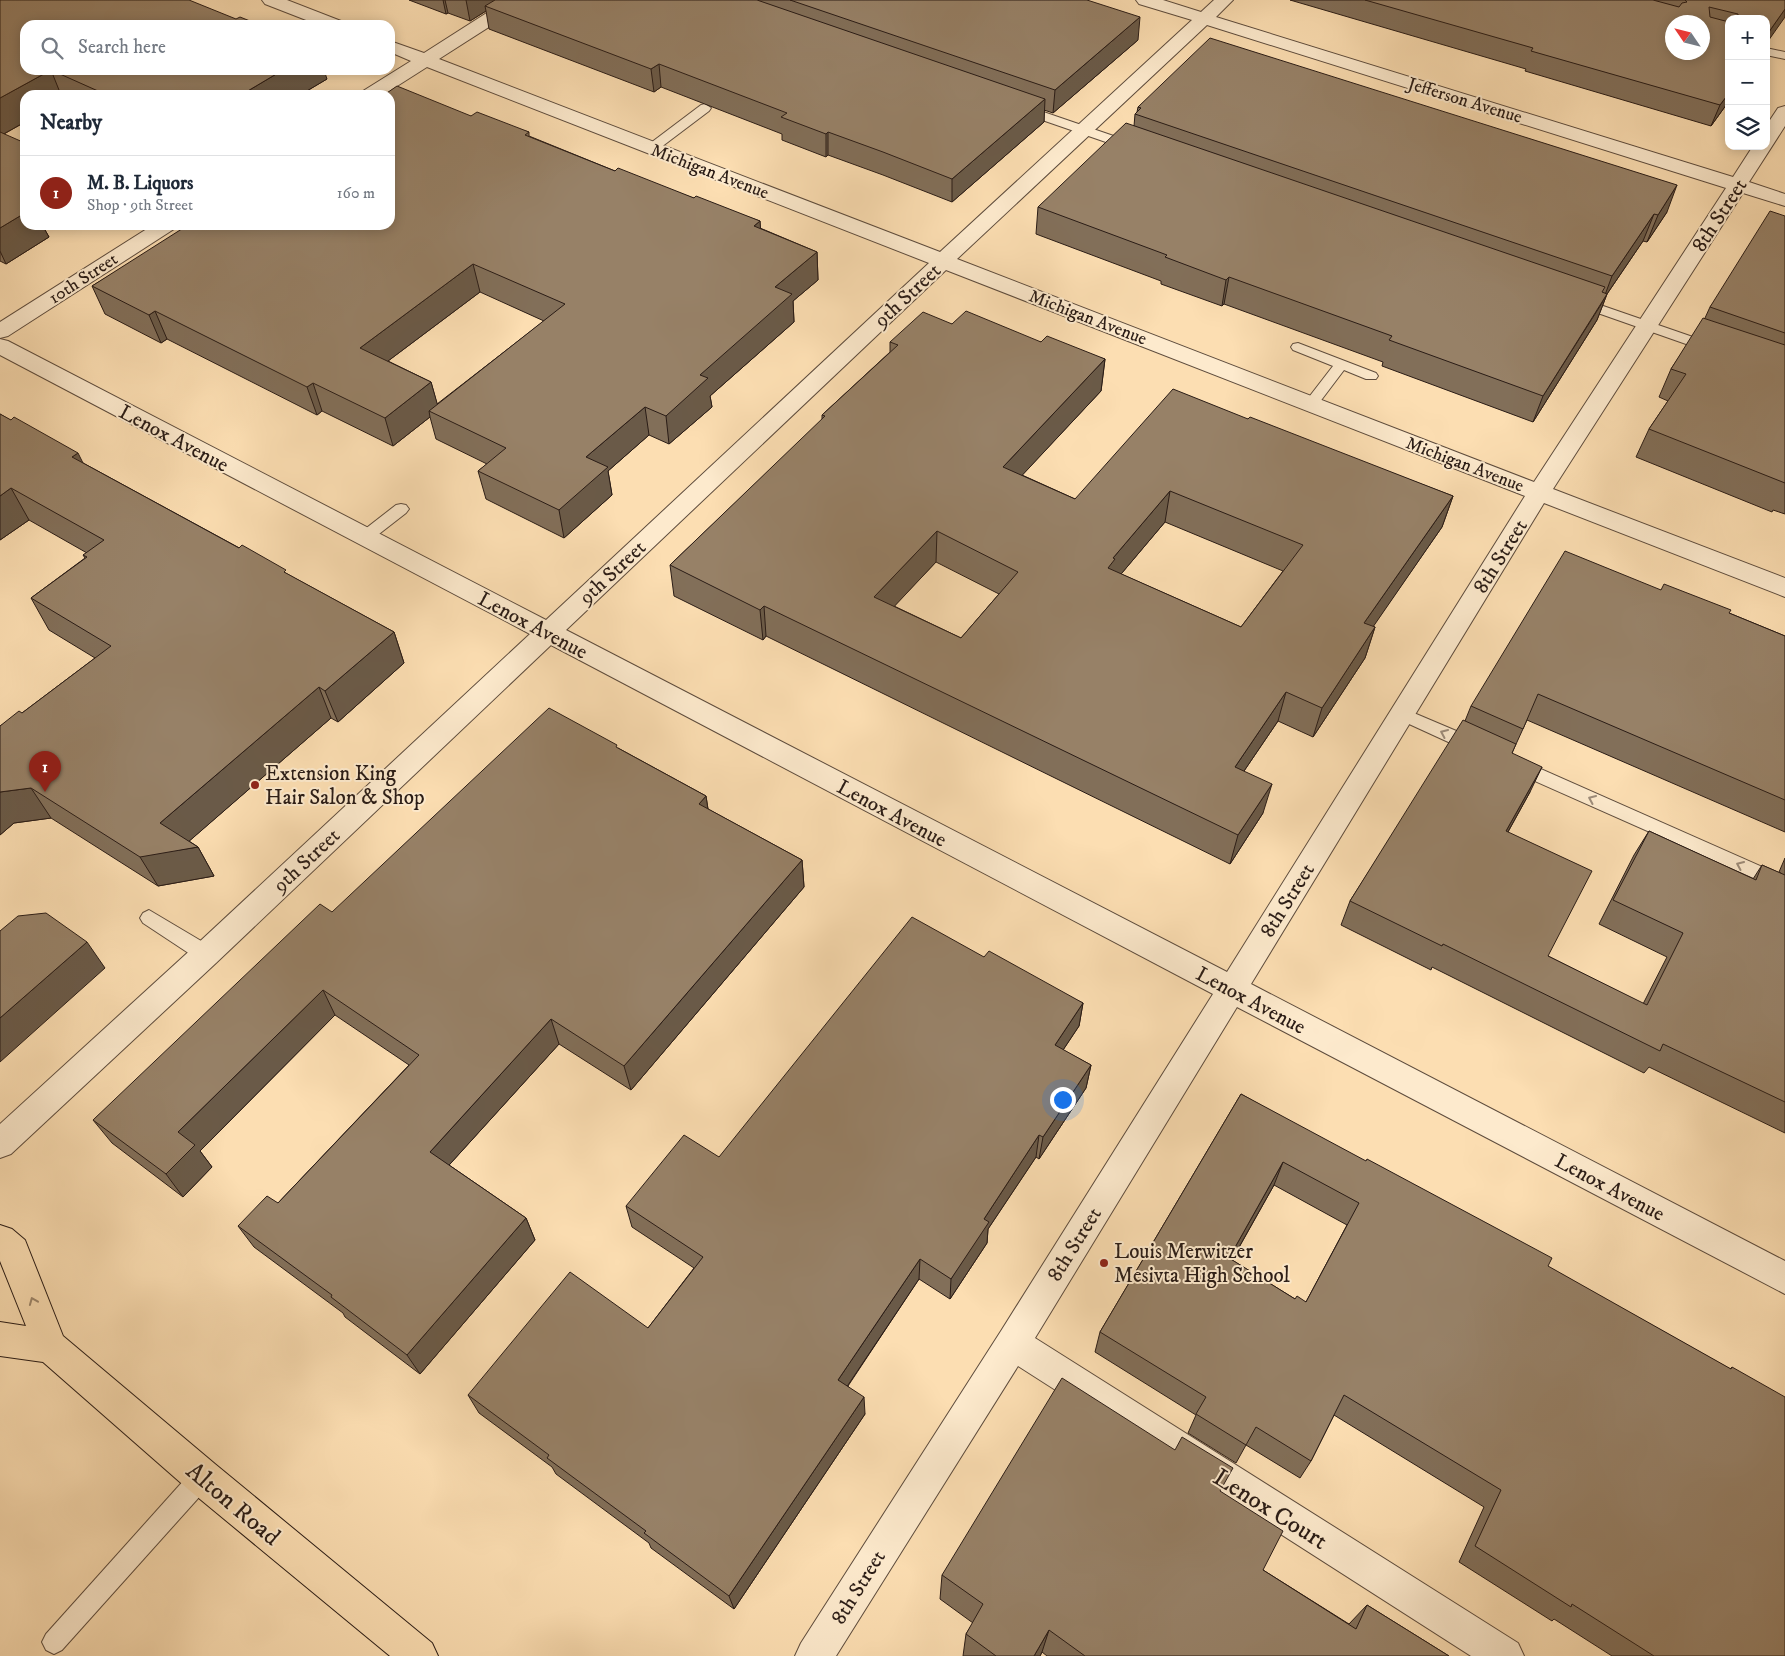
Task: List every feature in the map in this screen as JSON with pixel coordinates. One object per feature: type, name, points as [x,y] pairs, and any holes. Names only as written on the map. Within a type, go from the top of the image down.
[{"type":"highway","name":"Alton Road","points":[[0,1240],[13,1251],[51,1347],[202,1477],[419,1656]]},
{"type":"highway","points":[[0,1339],[51,1347]]},
{"type":"street","points":[[271,0],[322,20]]},
{"type":"street","points":[[378,90],[519,0]]},
{"type":"street","name":"Jefferson Avenue","points":[[1144,0],[1785,200]]},
{"type":"street","name":"9th Street","points":[[0,1144],[206,954],[1083,129],[1224,0]]},
{"type":"street","name":"Michigan Avenue","points":[[395,48],[1785,588]]},
{"type":"street","points":[[1770,136],[1785,112]]},
{"type":"street","name":"8th Street","points":[[814,1656],[1012,1343],[1539,493],[1760,150]]},
{"type":"street","name":"10th Street","points":[[0,331],[158,230]]},
{"type":"street","name":"Lenox Avenue","points":[[0,346],[1785,1278]]},
{"type":"street","name":"Lenox Court","points":[[1012,1343],[1505,1656]]},
{"type":"lane","points":[[1770,51],[1785,56]]},
{"type":"lane","points":[[1010,104],[1142,150]]},
{"type":"lane","points":[[652,148],[705,108]]},
{"type":"lane","points":[[1565,297],[1719,350]]},
{"type":"lane","points":[[1298,347],[1371,376]]},
{"type":"lane","points":[[1311,404],[1342,364]]},
{"type":"lane","points":[[365,538],[401,509]]},
{"type":"lane","points":[[1402,714],[1487,752]]},
{"type":"lane","points":[[1505,760],[1785,885]]},
{"type":"lane","points":[[150,918],[206,954]]},
{"type":"lane","points":[[54,1642],[202,1477]]},
{"type":"building","points":[[0,0],[189,0],[236,19],[240,17],[248,20],[20,20],[20,75],[42,75],[0,98]]},
{"type":"building","points":[[495,0],[757,0],[1045,99],[952,179],[828,132],[826,134],[781,117],[787,113],[659,64],[651,69],[485,6]]},
{"type":"building","points":[[790,0],[1087,0],[1140,17],[1055,90]]},
{"type":"building","points":[[1365,0],[1653,0],[1679,7],[1682,3],[1687,2],[1685,0],[1785,0],[1785,9],[1770,30],[1770,15],[1738,15],[1709,7],[1710,15],[1665,15],[1665,60],[1710,60],[1710,17],[1725,21],[1725,98],[1720,105],[1531,51],[1533,48]]},
{"type":"building","points":[[1210,38],[1677,185],[1658,215],[1654,214],[1612,276],[1135,114],[1141,108],[1138,107]]},
{"type":"building","points":[[62,75],[275,75],[249,90],[96,90]]},
{"type":"building","points":[[397,86],[471,116],[477,112],[529,132],[525,135],[615,171],[618,168],[694,198],[696,196],[760,221],[754,226],[817,252],[775,287],[792,294],[700,375],[708,378],[666,416],[645,407],[586,457],[608,467],[559,510],[478,471],[506,448],[429,411],[565,304],[473,264],[360,348],[431,382],[385,418],[313,383],[307,387],[155,311],[149,315],[92,286],[180,230],[395,230],[395,90],[391,90]]},
{"type":"building","points":[[1126,123],[1605,287],[1602,292],[1607,294],[1543,396],[1389,340],[1392,336],[1229,277],[1226,280],[1165,257],[1167,255],[1038,207]]},
{"type":"building","points":[[0,132],[20,141],[20,216],[0,228]]},
{"type":"building","points":[[1770,211],[1785,216],[1785,333],[1710,307]]},
{"type":"building","points":[[966,311],[1041,342],[1047,336],[1105,359],[1003,467],[1075,499],[1173,389],[1453,496],[1364,623],[1375,627],[1322,708],[1286,692],[1235,767],[1272,784],[1238,835],[764,606],[760,610],[670,565],[825,416],[822,415],[898,345],[890,342],[923,312],[952,324]],"holes":[[[1170,491],[1303,545],[1241,627],[1108,568],[1115,559],[1113,558]],[[937,531],[1018,572],[961,638],[874,597]]]},
{"type":"building","points":[[1703,318],[1785,345],[1785,483],[1649,429],[1686,374],[1671,369]]},
{"type":"building","points":[[0,414],[11,420],[14,417],[78,453],[72,457],[239,548],[242,545],[286,570],[284,572],[394,632],[325,691],[319,687],[160,823],[198,847],[140,857],[31,788],[0,792],[0,726],[19,711],[22,713],[111,646],[31,598],[87,557],[83,555],[104,540],[11,488],[0,496]]},
{"type":"building","points":[[1565,551],[1661,590],[1664,584],[1731,610],[1729,613],[1785,636],[1785,800],[1538,694],[1523,729],[1471,706]]},
{"type":"building","points":[[549,708],[706,796],[699,804],[802,860],[624,1066],[551,1019],[430,1152],[526,1218],[407,1355],[331,1297],[332,1295],[238,1226],[267,1196],[278,1203],[419,1055],[323,990],[178,1132],[195,1145],[166,1174],[93,1120],[320,904],[332,912]]},
{"type":"building","points":[[1463,720],[1516,744],[1512,753],[1542,767],[1506,831],[1592,871],[1548,956],[1647,1005],[1683,933],[1613,900],[1649,831],[1756,880],[1762,865],[1785,875],[1785,1102],[1663,1044],[1660,1051],[1443,944],[1442,946],[1350,901]]},
{"type":"building","points":[[46,913],[87,942],[0,1018],[0,931],[18,916]]},
{"type":"building","points":[[912,917],[984,957],[989,951],[1083,1003],[1055,1045],[1091,1065],[1043,1137],[1039,1135],[984,1219],[989,1222],[951,1279],[920,1259],[838,1380],[864,1397],[729,1596],[644,1533],[646,1531],[547,1458],[549,1455],[468,1395],[570,1272],[648,1328],[703,1257],[626,1206],[684,1135],[719,1157]]},
{"type":"building","points":[[1241,1094],[1552,1258],[1548,1266],[1731,1369],[1732,1367],[1785,1397],[1785,1656],[1654,1656],[1572,1604],[1571,1607],[1475,1546],[1501,1490],[1344,1395],[1311,1461],[1256,1427],[1246,1445],[1196,1414],[1206,1397],[1100,1332]],"holes":[[[1283,1162],[1359,1203],[1306,1302],[1297,1296],[1295,1299],[1229,1258]]]},
{"type":"building","points":[[1062,1378],[1175,1450],[1182,1437],[1233,1468],[1220,1491],[1283,1531],[1263,1570],[1356,1629],[1367,1605],[1449,1656],[1085,1656],[1049,1630],[1034,1656],[996,1656],[966,1634],[983,1604],[942,1575]]},
{"type":"place","name":"Extension King Hair Salon & Shop","points":[[255,785]]},
{"type":"place","name":"M. B. Liquors","points":[[45,792]]},
{"type":"place","name":"Louis Merwitzer Mesivta High School","points":[[1104,1263]]}]
